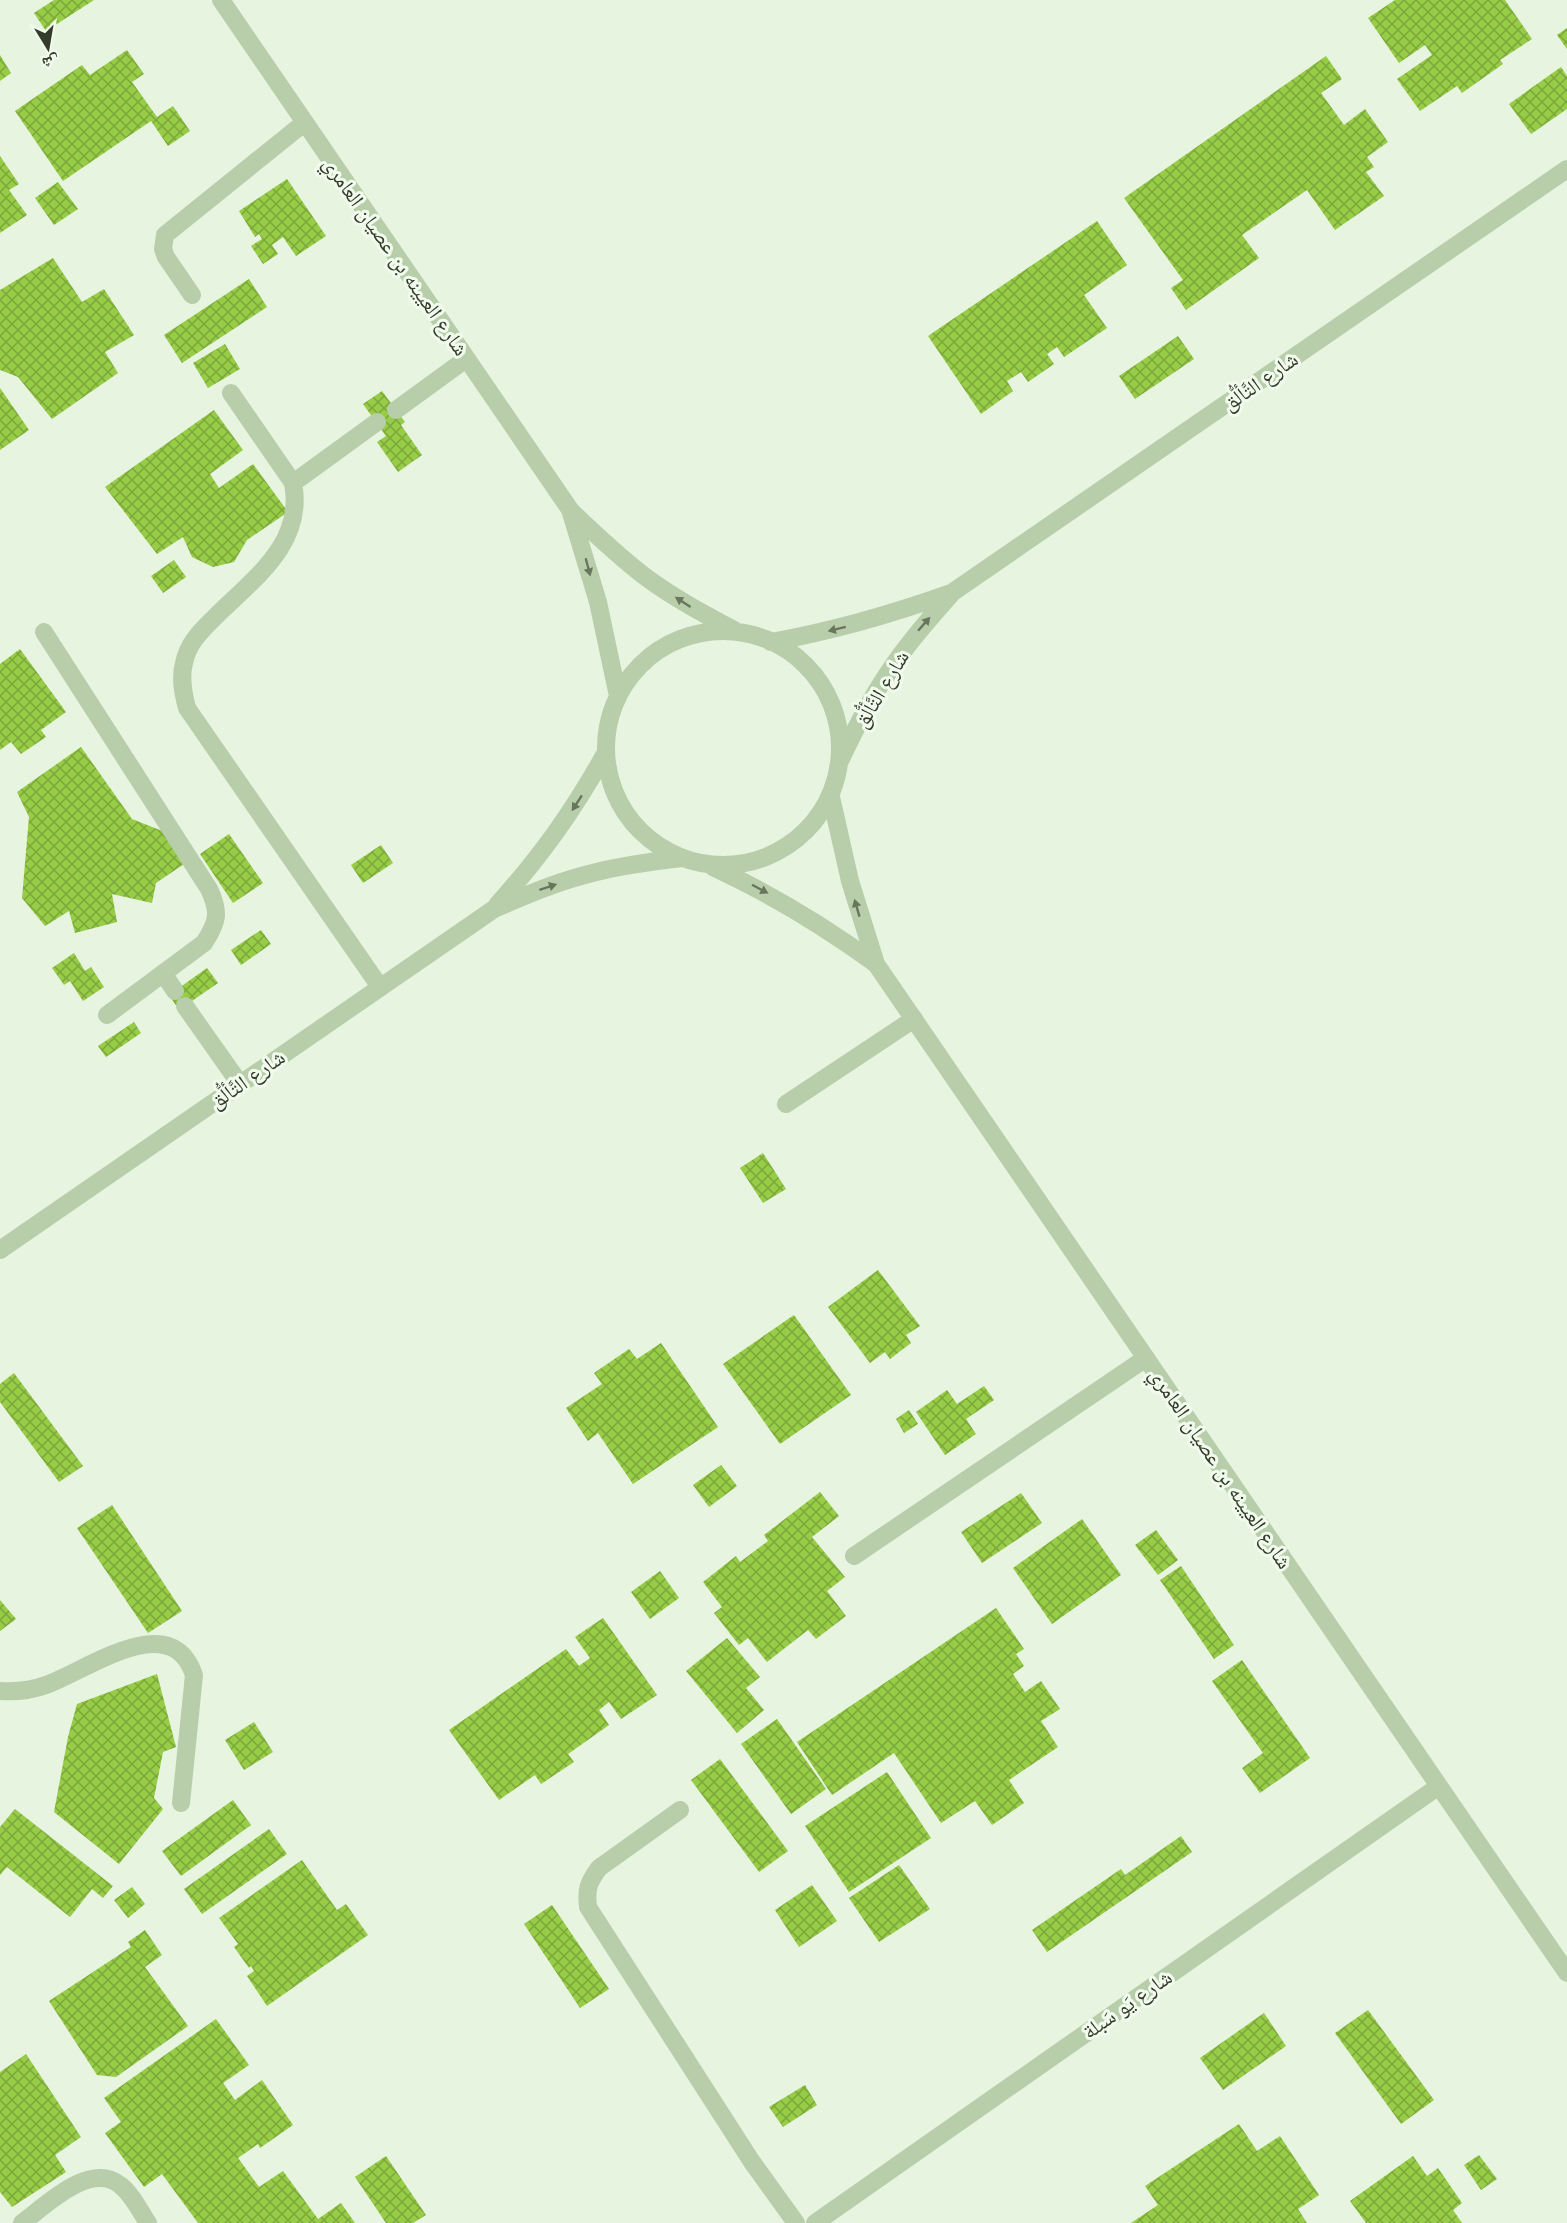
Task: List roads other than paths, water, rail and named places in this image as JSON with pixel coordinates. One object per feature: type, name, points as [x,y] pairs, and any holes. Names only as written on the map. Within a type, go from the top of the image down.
[{"type":"street","name":"شارع العيينه بن عصيان العامري","points":[[221,0],[571,511],[647,578],[689,606],[734,630]]},
{"type":"street","points":[[192,296],[166,257],[163,249],[165,235],[304,123]]},
{"type":"street","name":"شارع التَّألُّق","points":[[840,763],[862,717],[888,673],[918,631],[953,592],[1567,169]]},
{"type":"street","points":[[396,410],[466,359]]},
{"type":"street","points":[[231,393],[293,483],[297,499],[295,513],[291,529],[276,556],[195,637],[184,662],[183,693],[187,708],[380,987]]},
{"type":"street","points":[[293,483],[377,422]]},
{"type":"street","name":"شارع العيينه بن عصيان العامري","points":[[571,511],[598,602],[618,696]]},
{"type":"street","name":"شارع التَّألُّق","points":[[771,642],[864,622],[953,592]]},
{"type":"street","points":[[734,630],[771,642],[797,657],[818,679],[832,705],[839,734],[840,763],[831,797],[817,818],[800,836],[779,851],[756,860],[740,863],[707,864],[682,858],[657,845],[636,827],[620,805],[610,780],[606,752],[607,733],[618,696],[633,672],[654,654],[687,638],[705,633],[734,630]]},
{"type":"street","points":[[44,632],[215,901],[217,915],[214,929],[204,943],[107,1015]]},
{"type":"street","name":"شارع التَّألُّق","points":[[494,909],[556,834],[606,752]]},
{"type":"street","name":"شارع العيينه بن عصيان العامري","points":[[831,797],[850,881],[876,964],[1567,1972]]},
{"type":"street","name":"شارع التَّألُّق","points":[[0,1250],[494,909],[539,890],[585,875],[633,864],[682,858]]},
{"type":"street","name":"شارع العيينه بن عصيان العامري","points":[[707,864],[795,908],[836,934],[876,964]]},
{"type":"street","points":[[163,973],[240,1084]]},
{"type":"street","points":[[786,1104],[914,1019]]},
{"type":"street","points":[[854,1556],[1146,1358]]},
{"type":"street","points":[[0,1691],[16,1692],[48,1684],[126,1649],[160,1643],[182,1652],[190,1663],[194,1675],[181,1803]]},
{"type":"street","name":"شارع يَو سَبلة","points":[[815,2223],[1439,1786]]},
{"type":"street","points":[[680,1810],[599,1869],[590,1880],[587,1894],[588,1907],[752,2162],[796,2223]]},
{"type":"street","points":[[22,2223],[71,2187],[83,2180],[95,2178],[106,2178],[118,2183],[126,2190],[148,2223]]}]
